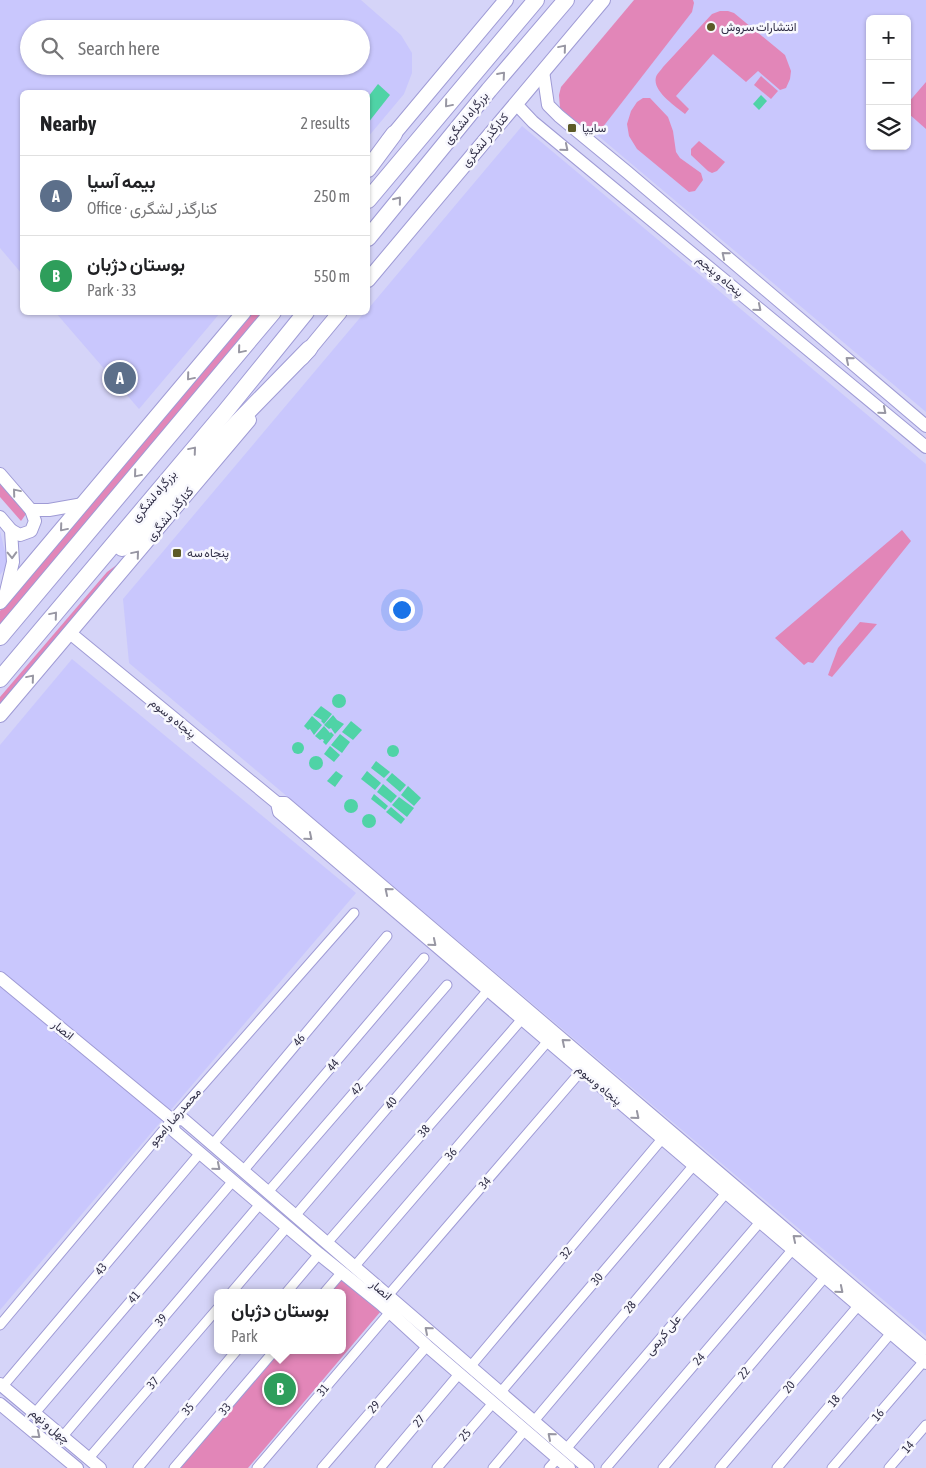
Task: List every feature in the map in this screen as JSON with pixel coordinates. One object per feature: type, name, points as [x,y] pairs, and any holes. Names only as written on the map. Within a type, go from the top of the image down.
[{"type":"highway","name":"بزرگراه لشگری","points":[[370,198],[536,0]]},
{"type":"highway","name":"بزرگراه لشگری","points":[[370,236],[489,90],[566,0]]},
{"type":"highway","points":[[370,166],[394,134]]},
{"type":"highway","points":[[0,637],[269,315]]},
{"type":"highway","name":"بزرگراه لشگری","points":[[0,679],[304,315]]},
{"type":"highway","points":[[74,592],[160,513],[228,432],[309,349]]},
{"type":"main road","points":[[370,163],[506,0]]},
{"type":"main road","name":"کنارگذر لشگری","points":[[370,278],[603,0]]},
{"type":"main road","points":[[2,599],[241,315]]},
{"type":"main road","name":"کنارگذر لشگری","points":[[0,715],[337,315]]},
{"type":"street","points":[[538,126],[553,110],[548,104],[544,71]]},
{"type":"street","name":"پنجاه و پنجم","points":[[516,104],[538,126],[924,442]]},
{"type":"street","name":"پنجاه و پنجم","points":[[553,110],[926,426]]},
{"type":"street","points":[[0,474],[31,510],[35,521],[31,531],[20,534],[11,530],[0,517]]},
{"type":"street","points":[[31,510],[49,510],[83,504]]},
{"type":"street","points":[[2,599],[13,562],[11,530]]},
{"type":"street","name":"پنجاه و سوم","points":[[70,633],[277,803],[279,812],[858,1306],[925,1358]]},
{"type":"street","name":"پنجاه و سوم","points":[[277,803],[285,803],[925,1358]]},
{"type":"street","name":"محمدرضا رامجو","points":[[0,1325],[172,1120],[354,913]]},
{"type":"street","name":"46","points":[[212,1145],[387,936]]},
{"type":"street","name":"44","points":[[243,1171],[424,958]]},
{"type":"street","name":"انصار","points":[[0,978],[172,1120],[183,1120],[327,1244],[348,1269],[427,1346],[459,1374],[497,1398]]},
{"type":"street","name":"42","points":[[268,1192],[446,985]]},
{"type":"street","name":"40","points":[[295,1216],[488,990]]},
{"type":"street","name":"38","points":[[327,1244],[522,1019]]},
{"type":"street","name":"36","points":[[348,1269],[548,1041]]},
{"type":"street","name":"34","points":[[386,1304],[582,1070]]},
{"type":"street","name":"انصار","points":[[172,1120],[174,1131],[318,1254],[348,1269]]},
{"type":"street","name":"32","points":[[470,1367],[662,1139]]},
{"type":"street","name":"43","points":[[1,1385],[200,1153]]},
{"type":"street","name":"30","points":[[497,1398],[694,1165]]},
{"type":"street","name":"41","points":[[35,1413],[233,1181]]},
{"type":"street","name":"28","points":[[493,1468],[726,1193]]},
{"type":"street","name":"39","points":[[63,1436],[260,1204]]},
{"type":"street","name":"علی کریمی","points":[[558,1458],[760,1222]]},
{"type":"street","points":[[234,1289],[287,1227]]},
{"type":"street","name":"24","points":[[606,1468],[792,1249]]},
{"type":"street","points":[[289,1289],[318,1254]]},
{"type":"street","points":[[328,1289],[348,1269]]},
{"type":"street","name":"22","points":[[663,1468],[824,1277]]},
{"type":"street","name":"انصار","points":[[386,1304],[470,1367],[497,1398],[529,1426],[569,1468]]},
{"type":"street","name":"31","points":[[257,1468],[386,1304]]},
{"type":"street","name":"20","points":[[720,1468],[858,1306]]},
{"type":"street","name":"37","points":[[89,1458],[214,1313]]},
{"type":"street","name":"18","points":[[777,1468],[891,1333]]},
{"type":"street","name":"29","points":[[322,1468],[427,1346]]},
{"type":"street","name":"35","points":[[138,1468],[234,1354]]},
{"type":"street","name":"33","points":[[174,1468],[272,1354]]},
{"type":"street","name":"16","points":[[832,1468],[925,1358]]},
{"type":"street","name":"27","points":[[380,1468],[459,1374]]},
{"type":"street","name":"چهل و نهم","points":[[1,1385],[100,1468]]},
{"type":"street","name":"25","points":[[437,1468],[497,1398]]},
{"type":"street","name":"چهل و نهم","points":[[0,1404],[77,1468]]},
{"type":"street","name":"14","points":[[889,1468],[926,1425]]},
{"type":"street","name":"انصار","points":[[558,1458],[588,1468]]},
{"type":"shaded area","points":[[0,0],[361,0],[401,35],[412,53],[412,73],[404,94],[370,135],[370,90],[20,90],[20,272],[0,248]]},
{"type":"shaded area","points":[[634,0],[693,0],[694,3],[692,12],[599,132],[591,135],[560,108],[559,95],[561,87]]},
{"type":"shaded area","points":[[636,0],[926,0],[926,412],[564,107]]},
{"type":"shaded area","points":[[720,11],[734,13],[785,55],[791,71],[790,79],[786,88],[780,90],[758,71],[746,82],[713,54],[676,96],[689,109],[685,114],[657,88],[656,77],[712,14]]},
{"type":"shaded area","points":[[761,76],[778,91],[771,99],[754,85]]},
{"type":"shaded area","points":[[926,82],[926,129],[911,116],[911,99]]},
{"type":"shaded area","points":[[378,84],[390,95],[370,120],[370,94]]},
{"type":"shaded area","points":[[761,95],[767,101],[759,110],[753,104]]},
{"type":"shaded area","points":[[643,98],[650,98],[668,117],[673,131],[676,152],[680,158],[701,173],[703,180],[695,191],[689,192],[637,149],[629,136],[627,124],[631,111],[637,102]]},
{"type":"shaded area","points":[[522,126],[926,464],[926,1336],[129,663],[123,599],[362,315],[370,315],[370,307]]},
{"type":"shaded area","points":[[699,141],[725,162],[717,171],[712,173],[708,171],[691,155],[691,149]]},
{"type":"shaded area","points":[[58,315],[218,315],[139,409]]},
{"type":"shaded area","points":[[249,315],[264,315],[0,628],[0,611]]},
{"type":"shaded area","points":[[0,483],[26,514],[21,521],[0,497]]},
{"type":"shaded area","points":[[902,530],[911,541],[813,663],[808,662],[804,665],[775,638]]},
{"type":"shaded area","points":[[0,531],[8,564],[0,575]]},
{"type":"shaded area","points":[[129,556],[0,708],[0,697],[107,572]]},
{"type":"shaded area","points":[[860,622],[877,624],[832,677],[828,675],[838,648]]},
{"type":"shaded area","points":[[72,659],[356,893],[0,1310],[0,745]]},
{"type":"shaded area","points":[[339,694],[344,696],[346,701],[344,706],[339,708],[334,706],[332,701],[334,696]]},
{"type":"shaded area","points":[[321,706],[332,714],[324,724],[322,720],[313,715]]},
{"type":"shaded area","points":[[333,715],[344,724],[335,734],[331,728],[329,729],[324,725]]},
{"type":"shaded area","points":[[312,716],[322,725],[314,735],[310,729],[308,730],[304,726]]},
{"type":"shaded area","points":[[351,721],[362,730],[353,740],[342,732]]},
{"type":"shaded area","points":[[324,726],[334,735],[326,745],[323,742],[324,740],[320,740],[315,736]]},
{"type":"shaded area","points":[[340,734],[350,742],[342,753],[331,745]]},
{"type":"shaded area","points":[[296,742],[300,742],[304,748],[300,754],[296,754],[292,750],[292,746]]},
{"type":"shaded area","points":[[391,745],[395,745],[399,751],[395,757],[391,757],[387,753],[387,749]]},
{"type":"shaded area","points":[[330,746],[340,755],[334,762],[324,754]]},
{"type":"shaded area","points":[[316,756],[321,758],[323,763],[321,768],[316,770],[311,768],[309,763],[311,758]]},
{"type":"shaded area","points":[[376,761],[390,772],[384,778],[371,768]]},
{"type":"shaded area","points":[[336,771],[343,776],[335,787],[327,781]]},
{"type":"shaded area","points":[[367,771],[381,783],[375,790],[361,779]]},
{"type":"shaded area","points":[[392,773],[406,785],[400,792],[386,780]]},
{"type":"shaded area","points":[[383,784],[397,796],[391,803],[377,792]]},
{"type":"shaded area","points":[[408,786],[421,798],[414,806],[401,795]]},
{"type":"shaded area","points":[[374,794],[388,806],[385,810],[371,799]]},
{"type":"shaded area","points":[[399,797],[414,808],[407,817],[392,805]]},
{"type":"shaded area","points":[[351,799],[356,801],[358,806],[356,811],[351,813],[346,811],[344,806],[346,801]]},
{"type":"shaded area","points":[[391,807],[405,819],[401,824],[386,812]]},
{"type":"shaded area","points":[[369,814],[374,816],[376,821],[374,826],[369,828],[364,826],[362,821],[364,816]]},
{"type":"shaded area","points":[[341,1277],[381,1311],[346,1352],[346,1289],[331,1289]]},
{"type":"shaded area","points":[[276,1354],[345,1354],[248,1468],[178,1468]]},
{"type":"place","name":"انتشارات سروش","points":[[711,27]]},
{"type":"place","name":"سایپا","points":[[572,128]]},
{"type":"place","name":"بیمه آسیا","points":[[120,378]]},
{"type":"place","name":"پنجاه سه","points":[[177,553]]},
{"type":"place","name":"بوستان دژبان","points":[[280,1389]]}]
